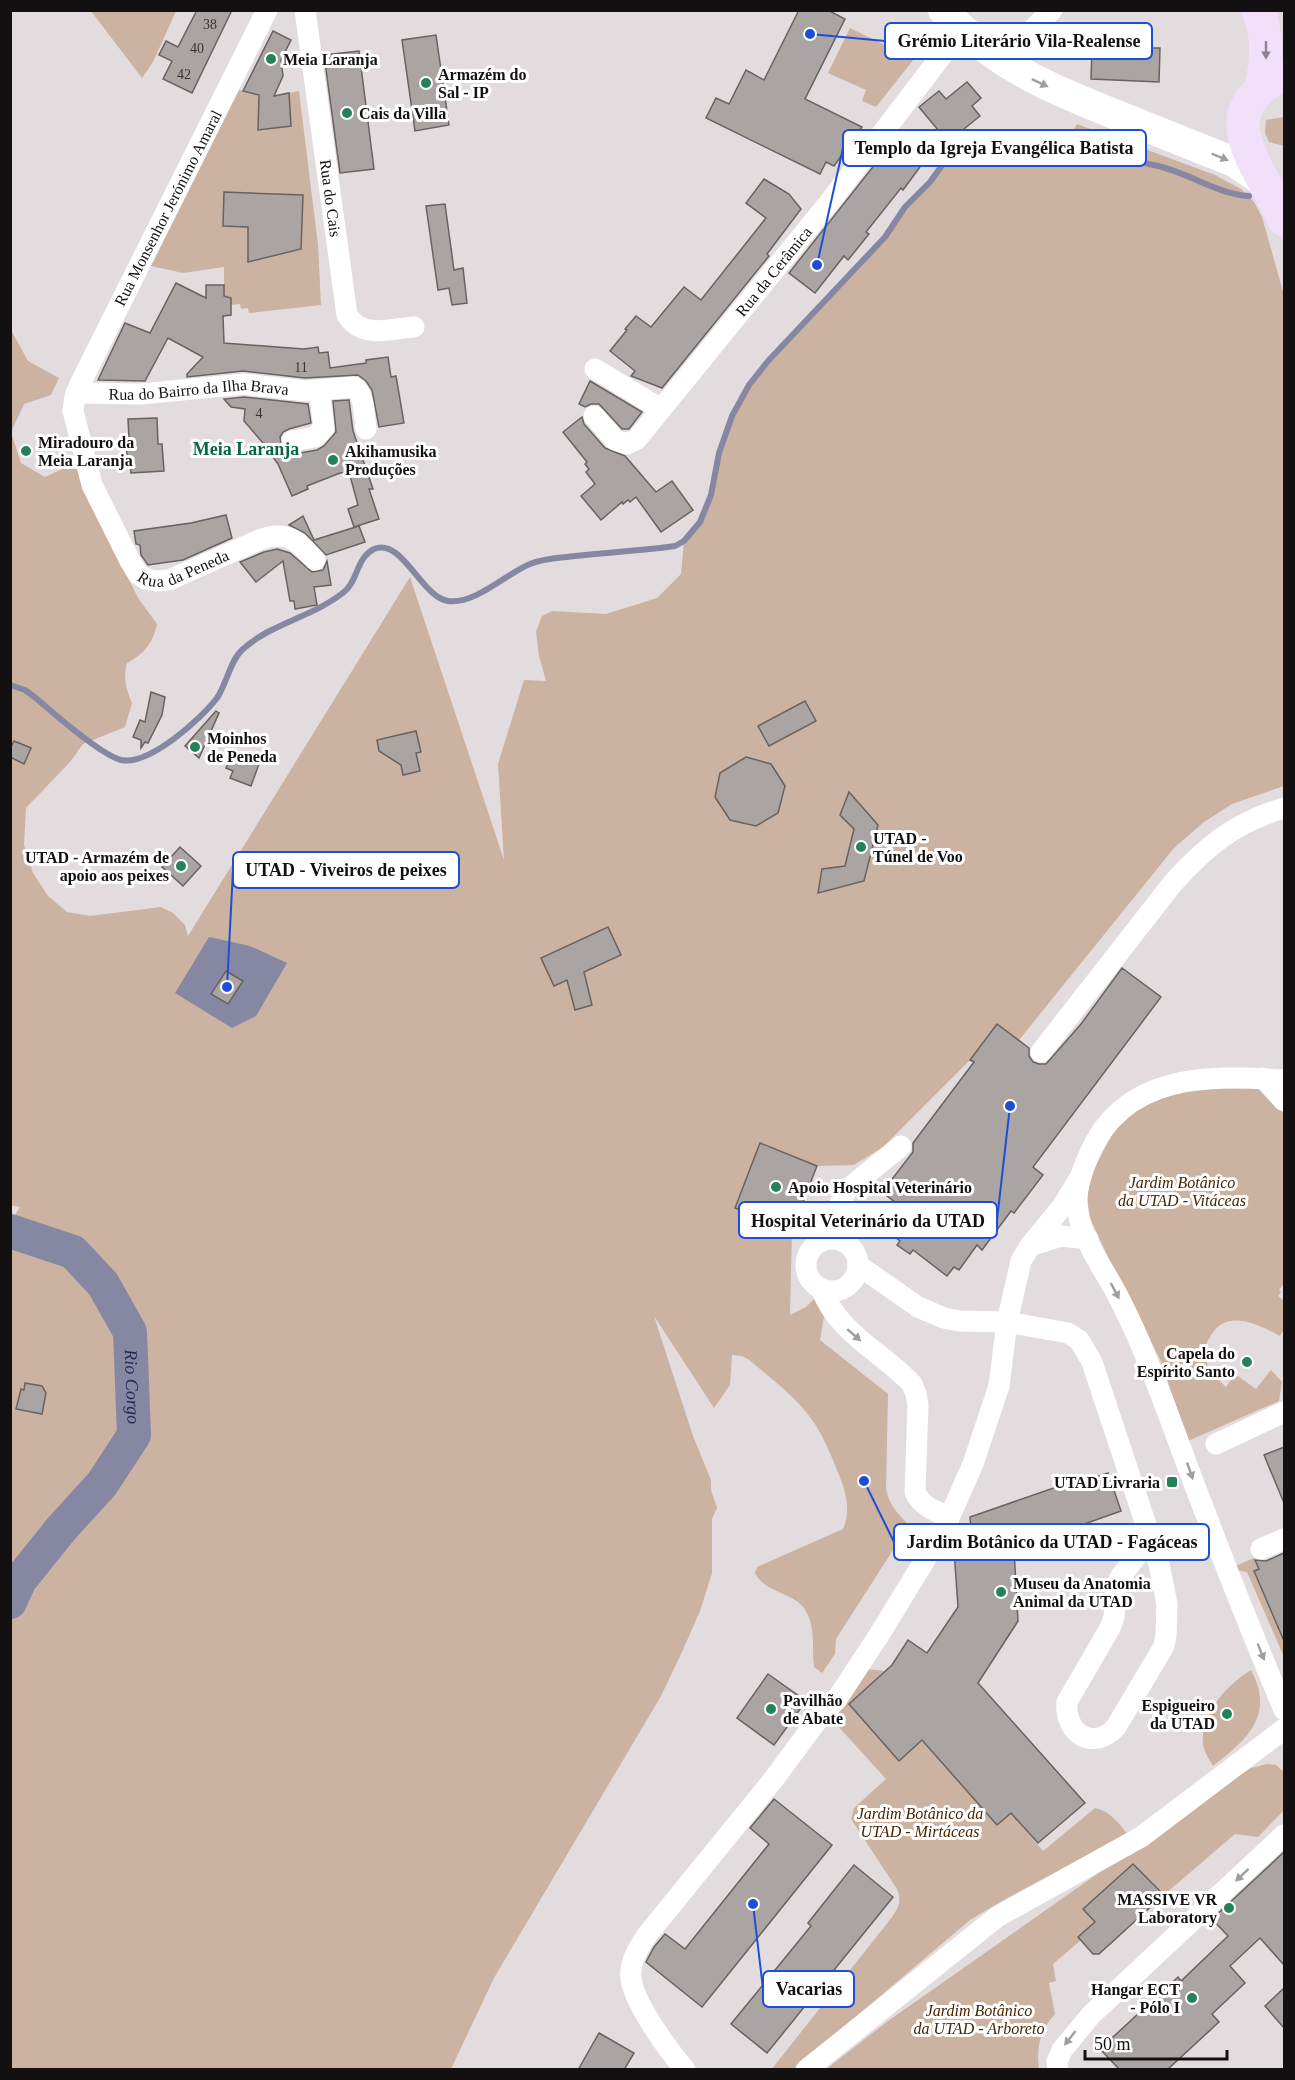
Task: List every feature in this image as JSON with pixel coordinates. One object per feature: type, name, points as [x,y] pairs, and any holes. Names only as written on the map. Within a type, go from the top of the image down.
[{"type":"main road","points":[[1258,10],[1265,31],[1265,69],[1272,82],[1246,108],[1243,134],[1248,152],[1284,220]]},
{"type":"main road","points":[[952,20],[1008,65],[1040,84],[1234,162],[1264,182]]},
{"type":"street","name":"Rua Monsenhor Jerónimo Amaral","points":[[75,400],[267,10]]},
{"type":"street","points":[[1008,65],[1033,29],[1052,10]]},
{"type":"street","name":"Rua do Cais","points":[[302,14],[347,315],[357,327],[373,331],[414,327]]},
{"type":"street","name":"Rua da Cerâmica","points":[[594,416],[615,440],[627,444],[637,439],[832,199],[952,20]]},
{"type":"street","points":[[596,369],[661,409]]},
{"type":"street","name":"Rua do Bairro da Ilha Brava","points":[[75,400],[243,384],[300,391],[348,387],[356,388],[361,396],[366,429]]},
{"type":"street","points":[[292,441],[315,437],[324,428],[319,390]]},
{"type":"street","name":"Rua da Peneda","points":[[75,400],[92,485],[138,574],[146,579],[161,581],[173,579],[270,537],[293,538],[315,560]]},
{"type":"street","points":[[1041,1052],[1173,883],[1189,866],[1233,829],[1265,813],[1284,808]]},
{"type":"street","points":[[1284,1080],[1263,1078],[1187,1081],[1172,1083],[1145,1093],[1122,1110],[1104,1128],[1092,1149],[1078,1190],[1078,1210],[1088,1239],[1120,1300],[1146,1358],[1204,1512],[1284,1710]]},
{"type":"street","points":[[1263,1078],[1284,1101]]},
{"type":"street","points":[[833,1238],[839,1204],[848,1189],[901,1146]]},
{"type":"street","points":[[685,2070],[662,2039],[637,1996],[630,1977],[634,1956],[647,1935],[773,1780],[816,1722],[837,1699],[902,1599],[949,1517],[993,1407],[1001,1374],[1007,1322],[1018,1268],[1030,1246],[1056,1215],[1081,1176]]},
{"type":"street","points":[[1030,1246],[1047,1239],[1064,1236],[1088,1239]]},
{"type":"street","points":[[833,1238],[849,1245],[855,1252],[858,1265],[856,1276],[845,1288],[828,1291],[813,1283],[806,1267],[807,1258],[816,1244],[833,1238]]},
{"type":"street","points":[[858,1265],[930,1313],[959,1321],[1007,1322],[1068,1333],[1084,1346],[1096,1371],[1159,1564],[1168,1622],[1164,1647],[1116,1727],[1105,1737],[1091,1739],[1083,1737],[1070,1723],[1066,1709],[1067,1702],[1110,1628],[1115,1608],[1116,1586],[1149,1534]]},
{"type":"street","points":[[820,1288],[830,1309],[842,1324],[912,1384],[918,1405],[915,1492],[919,1501],[949,1517]]},
{"type":"street","points":[[1216,1444],[1284,1413]]},
{"type":"street","points":[[1261,1549],[1284,1539]]},
{"type":"street","points":[[806,2070],[997,1917],[1141,1837],[1284,1729]]},
{"type":"street","points":[[1058,2070],[1057,2062],[1062,2050],[1091,2015],[1284,1835]]},
{"type":"green space","points":[[91,11],[176,11],[153,62],[142,78]]},
{"type":"green space","points":[[850,28],[914,59],[876,107],[862,101],[866,90],[828,73]]},
{"type":"green space","points":[[239,90],[258,94],[258,130],[291,126],[289,93],[299,91],[318,245],[321,305],[249,313],[248,308],[241,309],[240,304],[231,305],[230,298],[224,296],[224,267],[183,273],[151,266]],"holes":[[[224,192],[303,195],[301,249],[248,261],[248,227],[223,226]]]},
{"type":"green space","points":[[1284,117],[1284,146],[1269,142],[1265,133],[1266,120]]},
{"type":"green space","points":[[1077,124],[1215,175],[1241,189],[1254,202],[1262,217],[1284,295],[1284,786],[1232,804],[1204,822],[1174,848],[1019,1040],[997,1024],[970,1060],[883,1147],[854,1165],[817,1166],[760,1144],[735,1207],[792,1230],[790,1315],[806,1307],[815,1298],[824,1316],[820,1340],[888,1394],[886,1489],[892,1505],[909,1525],[836,1639],[835,1654],[822,1673],[814,1667],[812,1627],[803,1607],[790,1597],[767,1586],[755,1573],[757,1567],[843,1529],[847,1515],[845,1495],[842,1481],[826,1445],[815,1424],[796,1401],[742,1356],[732,1355],[730,1385],[714,1408],[654,1316],[693,1436],[711,1480],[711,1490],[717,1508],[712,1519],[712,1573],[700,1611],[661,1696],[494,1978],[451,2069],[11,2069],[10,1223],[20,1207],[10,1205],[10,328],[28,361],[59,378],[51,395],[24,404],[11,432],[21,463],[45,477],[78,462],[80,480],[138,598],[157,624],[147,647],[127,663],[126,683],[132,703],[125,727],[83,744],[70,762],[26,808],[24,845],[33,873],[48,896],[67,912],[90,916],[161,907],[173,913],[185,925],[188,936],[410,577],[504,860],[498,764],[524,680],[546,681],[539,656],[536,632],[542,616],[552,611],[606,614],[657,598],[681,574],[684,541],[692,533],[707,507],[724,435],[740,399],[782,345],[885,237],[905,207],[930,182],[953,150],[968,143],[979,143],[1061,152]]},
{"type":"green space","name":"Jardim Botânico da UTAD - Vitáceas","points":[[1260,1088],[1284,1114],[1284,1283],[1278,1296],[1284,1301],[1284,1329],[1280,1336],[1246,1322],[1226,1322],[1210,1337],[1204,1351],[1209,1371],[1226,1387],[1235,1374],[1256,1389],[1271,1370],[1282,1382],[1279,1401],[1188,1441],[1160,1359],[1120,1283],[1090,1218],[1087,1198],[1092,1172],[1114,1131],[1137,1109],[1183,1089]]},
{"type":"green space","points":[[1254,1558],[1259,1569],[1254,1572],[1284,1641],[1284,1657],[1247,1572],[1234,1570],[1233,1567]]},
{"type":"green space","name":"Jardim Botânico da UTAD - Mirtáceas","points":[[866,1669],[884,1671],[849,1704],[899,1760],[922,1740],[997,1824],[1011,1813],[1043,1851],[1095,1808],[1109,1814],[1127,1834],[970,1920],[794,2069],[771,2070],[892,1917],[899,1905],[897,1889],[851,1819],[854,1808],[886,1779],[837,1725],[836,1718]]},
{"type":"green space","points":[[1251,1670],[1258,1686],[1259,1713],[1247,1736],[1213,1766],[1203,1744],[1206,1722],[1217,1701],[1233,1683]]},
{"type":"green space","name":"Jardim Botânico da UTAD - Arboreto","points":[[1267,1764],[1276,1765],[1284,1772],[1284,1810],[1258,1837],[1235,1834],[1165,1894],[1147,1877],[1095,1922],[1081,1940],[1053,1964],[1056,1981],[1049,1983],[1055,2014],[1040,2040],[1039,2069],[825,2070],[888,2021],[1234,1778],[1251,1768]]},
{"type":"water","points":[[209,937],[250,946],[287,963],[256,1016],[232,1028],[175,993]]},
{"type":"building","points":[[197,10],[232,10],[192,93],[163,79],[172,61],[159,55],[166,41],[178,47]]},
{"type":"building","points":[[799,10],[828,10],[845,19],[805,99],[862,127],[834,166],[826,162],[820,174],[706,118],[716,98],[729,104],[746,70],[764,80]]},
{"type":"building","points":[[273,31],[291,40],[281,60],[283,76],[274,96],[289,93],[291,126],[258,130],[259,95],[243,91]]},
{"type":"building","name":"Armazém do Sal - IP","points":[[436,35],[449,125],[415,131],[402,40]]},
{"type":"building","points":[[1114,40],[1144,41],[1144,48],[1160,48],[1159,82],[1091,79],[1092,46],[1114,47]]},
{"type":"building","points":[[359,51],[374,169],[340,173],[324,55]]},
{"type":"building","points":[[967,82],[981,98],[972,106],[980,116],[948,142],[919,107],[939,91],[946,99]]},
{"type":"building","points":[[891,144],[920,167],[866,232],[869,234],[848,260],[844,256],[815,293],[789,273]]},
{"type":"building","points":[[764,179],[789,194],[801,209],[767,254],[769,256],[662,388],[631,376],[635,371],[610,351],[636,316],[651,327],[684,287],[701,300],[766,218],[746,203]]},
{"type":"building","points":[[224,192],[303,195],[301,249],[248,262],[248,227],[223,226]]},
{"type":"building","points":[[445,204],[454,270],[463,268],[467,303],[452,305],[449,288],[438,290],[426,206]]},
{"type":"building","points":[[176,283],[206,298],[206,285],[224,285],[224,296],[231,298],[231,315],[223,316],[224,343],[304,349],[318,347],[319,353],[328,352],[330,368],[388,357],[391,377],[396,376],[404,423],[379,427],[372,390],[358,375],[305,378],[243,371],[187,377],[187,374],[203,357],[168,338],[145,381],[98,380],[125,323],[150,333]]},
{"type":"building","points":[[590,381],[642,412],[629,429],[622,429],[599,404],[585,407],[579,404]]},
{"type":"building","points":[[244,397],[308,404],[311,423],[289,429],[280,437],[282,449],[294,454],[317,450],[324,446],[336,432],[333,401],[349,400],[353,431],[373,489],[369,489],[379,519],[354,527],[348,509],[358,505],[349,472],[340,473],[307,486],[308,489],[292,496],[278,464],[244,421],[245,409],[231,407],[224,399]]},
{"type":"building","points":[[582,417],[584,424],[605,448],[625,456],[656,492],[672,481],[693,510],[661,532],[636,497],[630,502],[628,500],[623,504],[622,502],[601,520],[581,496],[595,484],[586,472],[589,469],[585,464],[587,462],[563,432]]},
{"type":"building","points":[[157,418],[158,444],[162,444],[164,471],[131,473],[126,438],[129,438],[128,419]]},
{"type":"building","points":[[226,515],[232,538],[183,560],[148,565],[141,555],[140,545],[136,544],[134,531],[191,523]]},
{"type":"building","points":[[303,516],[314,540],[359,526],[365,542],[326,555],[305,533],[289,525]]},
{"type":"building","points":[[277,549],[290,553],[312,572],[323,570],[327,561],[331,585],[314,587],[317,605],[295,609],[294,601],[290,601],[283,561],[256,582],[240,562]]},
{"type":"building","points":[[151,692],[165,697],[162,715],[148,743],[145,742],[141,748],[141,740],[133,737],[140,720],[145,722]]},
{"type":"building","points":[[805,701],[816,721],[769,746],[758,726]]},
{"type":"building","name":"Moinhos de Peneda","points":[[216,711],[219,713],[199,758],[185,746]]},
{"type":"building","points":[[416,731],[421,752],[416,753],[420,771],[403,775],[401,765],[379,751],[377,740]]},
{"type":"building","points":[[14,741],[31,748],[24,764],[10,757],[10,749]]},
{"type":"building","points":[[233,751],[260,761],[251,786],[230,778],[233,771],[226,768]]},
{"type":"building","points":[[746,757],[771,764],[785,786],[778,813],[756,826],[730,820],[715,797],[720,773]]},
{"type":"building","name":"UTAD - Túnel de Voo","points":[[849,792],[878,825],[864,881],[818,893],[822,869],[845,866],[854,829],[840,815]]},
{"type":"building","name":"UTAD - Armazém de apoio aos peixes","points":[[180,847],[201,866],[183,886],[162,867]]},
{"type":"building","points":[[608,927],[621,955],[584,972],[592,1005],[575,1010],[567,980],[554,986],[541,958]]},
{"type":"building","points":[[1122,968],[1161,997],[1033,1167],[1043,1175],[1014,1213],[1011,1211],[982,1250],[977,1245],[959,1270],[954,1267],[947,1276],[913,1250],[910,1254],[897,1245],[900,1241],[879,1225],[896,1203],[882,1192],[913,1152],[913,1143],[974,1062],[970,1060],[997,1024],[1029,1048],[1029,1056],[1033,1062],[1046,1064],[1081,1024]]},
{"type":"building","points":[[226,971],[243,981],[228,1004],[211,994]]},
{"type":"building","name":"Apoio Hospital Veterinário","points":[[760,1143],[817,1166],[792,1230],[735,1208]]},
{"type":"building","points":[[25,1383],[42,1386],[46,1393],[42,1414],[16,1409],[21,1389],[24,1390]]},
{"type":"building","points":[[1284,1447],[1284,1503],[1264,1455]]},
{"type":"building","points":[[1108,1473],[1121,1511],[1014,1549],[1018,1621],[978,1683],[1085,1803],[1038,1843],[1011,1813],[997,1825],[922,1740],[899,1761],[849,1704],[892,1665],[908,1640],[927,1653],[958,1607],[954,1550],[972,1548],[970,1517],[1071,1482],[1072,1485]]},
{"type":"building","points":[[1284,1553],[1284,1641],[1254,1571],[1259,1569],[1255,1560],[1266,1561]]},
{"type":"building","name":"Pavilhão de Abate","points":[[768,1674],[806,1701],[774,1745],[737,1718]]},
{"type":"building","points":[[774,1799],[832,1845],[702,2007],[646,1962],[654,1947],[665,1934],[685,1949],[769,1844],[750,1828]]},
{"type":"building","name":"Hangar ECT - Pólo I","points":[[1284,1852],[1284,1965],[1260,1938],[1230,1966],[1245,1983],[1212,2014],[1219,2022],[1167,2070],[1120,2070],[1100,2049],[1178,1977],[1181,1981],[1228,1936],[1212,1919]]},
{"type":"building","points":[[1133,1864],[1161,1892],[1153,1899],[1156,1902],[1099,1954],[1093,1954],[1078,1937],[1095,1922],[1083,1909]]},
{"type":"building","points":[[854,1865],[893,1897],[767,2053],[731,2024],[811,1926],[808,1923]]},
{"type":"building","points":[[1284,1988],[1284,2028],[1265,2006]]},
{"type":"building","points":[[599,2033],[634,2053],[624,2070],[578,2070]]},
{"type":"waterway","points":[[10,685],[25,690],[78,733],[113,757],[133,760],[159,749],[199,717],[217,698],[238,655],[253,641],[319,608],[344,592],[352,582],[364,558],[374,549],[384,548],[394,552],[438,597],[448,601],[458,601],[480,593],[521,568],[541,560],[675,546],[684,541],[700,522],[711,495],[719,453],[732,416],[749,385],[768,361],[885,237],[905,207],[930,182],[953,150],[968,143],[1069,152],[1136,161],[1169,169],[1214,187],[1249,196]]},
{"type":"waterway","name":"Rio Corgo","points":[[10,1231],[73,1252],[103,1284],[130,1332],[134,1435],[102,1484],[61,1529],[20,1580],[10,1602]]},
{"type":"place","name":"Grémio Literário Vila-Realense","points":[[810,34]]},
{"type":"place","name":"Meia Laranja","points":[[271,59]]},
{"type":"place","name":"Armazém do Sal - IP","points":[[426,83]]},
{"type":"place","name":"Cais da Villa","points":[[347,113]]},
{"type":"place","name":"Templo da Igreja Evangélica Batista","points":[[817,265]]},
{"type":"place","name":"Miradouro da Meia Laranja","points":[[26,451]]},
{"type":"place","name":"Akihamusika Produções","points":[[333,460]]},
{"type":"place","name":"Moinhos de Peneda","points":[[195,747]]},
{"type":"place","name":"UTAD - Túnel de Voo","points":[[861,847]]},
{"type":"place","name":"UTAD - Armazém de apoio aos peixes","points":[[181,866]]},
{"type":"place","name":"UTAD - Viveiros de peixes","points":[[227,987]]},
{"type":"place","name":"Hospital Veterinário da UTAD","points":[[1010,1106]]},
{"type":"place","name":"Apoio Hospital Veterinário","points":[[776,1187]]},
{"type":"place","name":"Capela do Espírito Santo","points":[[1247,1362]]},
{"type":"place","name":"Jardim Botânico da UTAD - Fagáceas","points":[[864,1481]]},
{"type":"place","name":"UTAD Livraria","points":[[1172,1482]]},
{"type":"place","name":"Museu da Anatomia Animal da UTAD","points":[[1001,1592]]},
{"type":"place","name":"Pavilhão de Abate","points":[[771,1709]]},
{"type":"place","name":"Espigueiro da UTAD","points":[[1227,1714]]},
{"type":"place","name":"Vacarias","points":[[753,1904]]},
{"type":"place","name":"MASSIVE VR Laboratory","points":[[1229,1908]]},
{"type":"place","name":"Hangar ECT - Pólo I","points":[[1192,1998]]},
{"type":"district","name":"Meia Laranja","points":[[246,449]]}]
